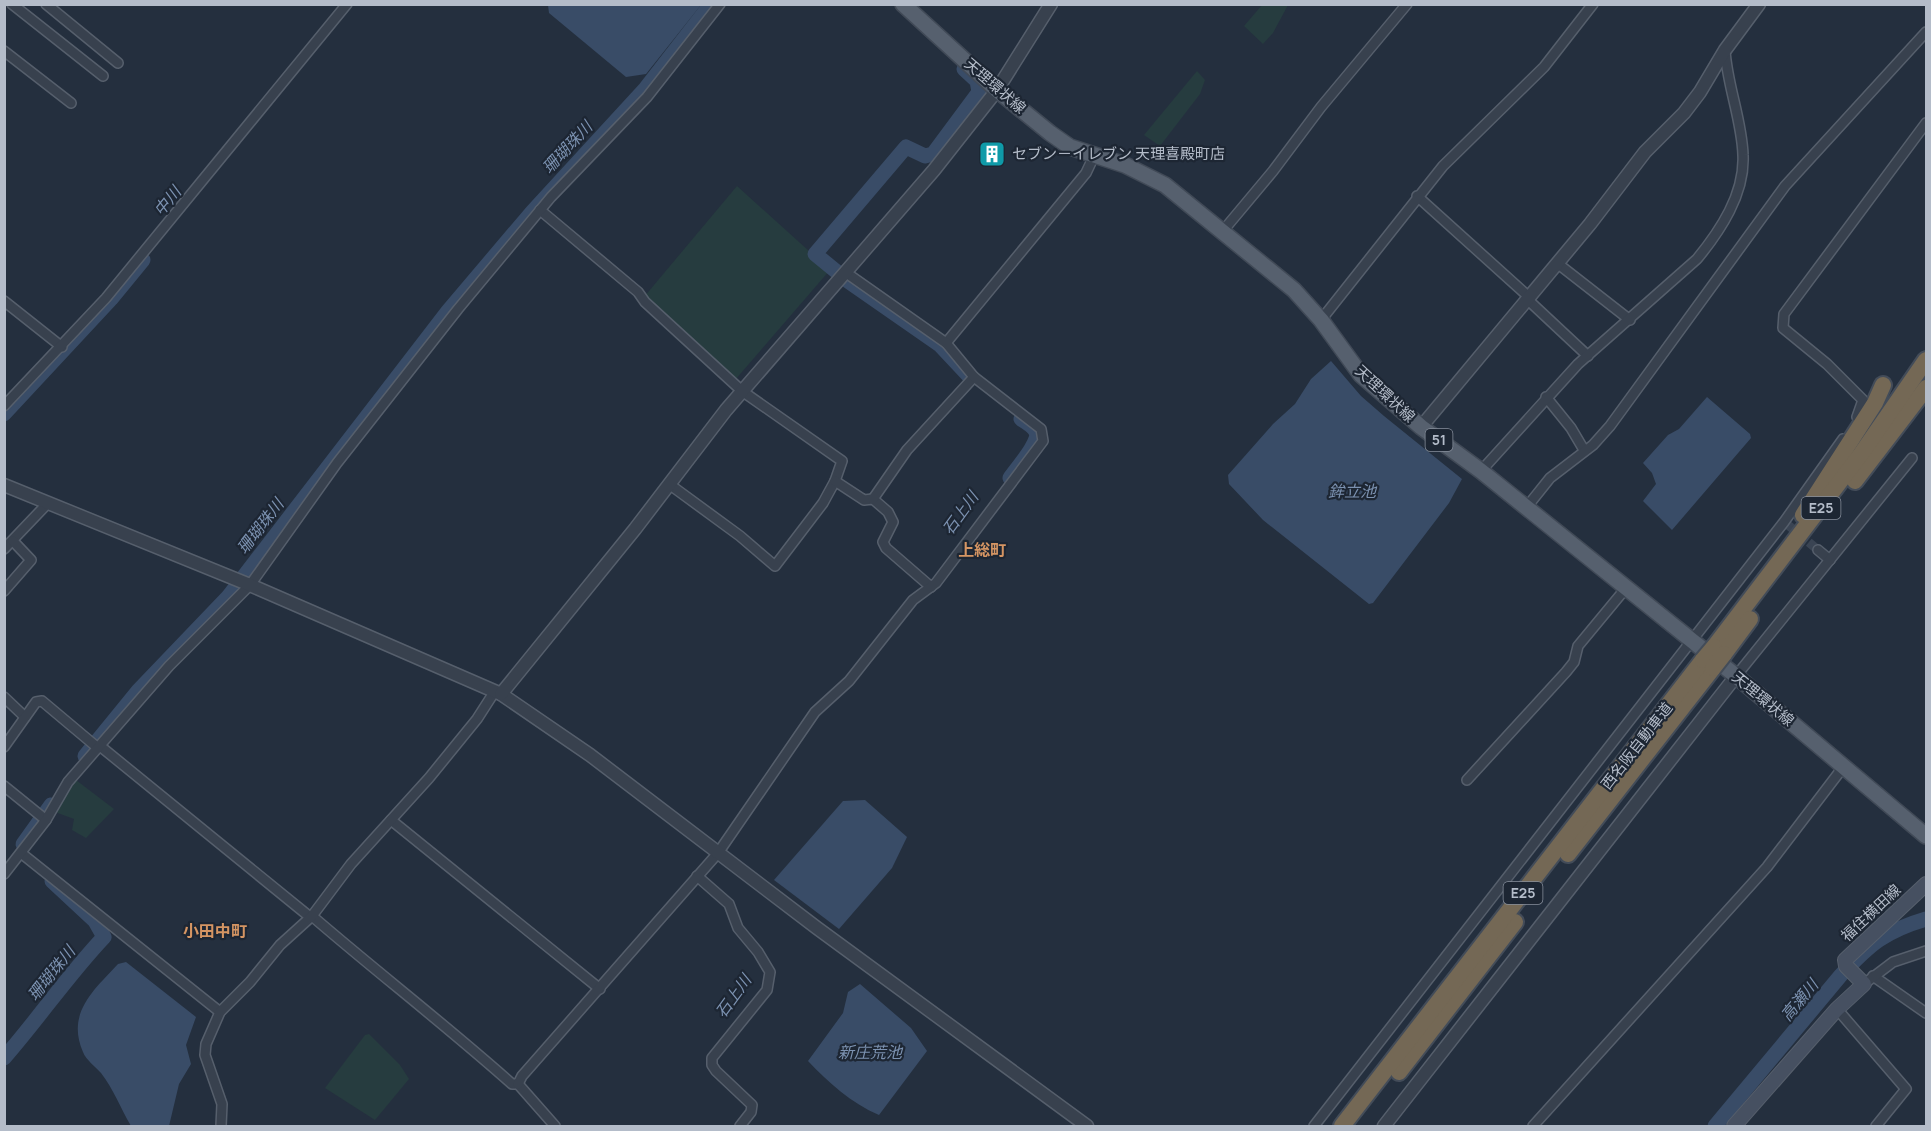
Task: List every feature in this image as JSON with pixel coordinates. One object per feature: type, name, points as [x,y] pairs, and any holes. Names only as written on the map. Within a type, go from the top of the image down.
[{"type":"highway","name":"西名阪自動車道","points":[[1356,1126],[1714,657],[1741,614],[1861,454],[1926,360]]},
{"type":"highway","points":[[1741,614],[1743,601],[1875,403],[1883,385]]},
{"type":"highway","name":"西名阪自動車道","points":[[1342,1126],[1926,391]]},
{"type":"main road","name":"天理環状線","points":[[903,4],[997,90],[1050,133],[1071,147],[1125,165],[1165,185],[1294,290],[1321,320],[1360,375],[1421,427],[1481,471],[1691,639],[1926,836]]},
{"type":"main road","name":"福住横田線","points":[[1865,979],[1846,966],[1845,960],[1926,884]]},
{"type":"main road","points":[[1734,1126],[1865,979]]},
{"type":"street","points":[[12,4],[103,76]]},
{"type":"street","points":[[46,4],[118,63]]},
{"type":"street","points":[[4,406],[106,298],[347,4]]},
{"type":"street","points":[[4,874],[46,820],[69,782],[169,666],[250,585],[337,463],[458,309],[540,210],[647,97],[720,4]]},
{"type":"street","points":[[221,1126],[222,1104],[205,1055],[206,1044],[220,1012],[250,982],[280,945],[311,917],[351,864],[477,719],[742,391],[934,170],[997,90],[1051,4]]},
{"type":"street","points":[[1222,232],[1273,171],[1328,98],[1407,4]]},
{"type":"street","points":[[1321,320],[1443,166],[1544,67],[1593,4]]},
{"type":"street","points":[[1421,427],[1557,263],[1645,152],[1684,113],[1700,92],[1725,50],[1759,4]]},
{"type":"street","points":[[1526,508],[1550,478],[1593,445],[1610,426],[1785,186],[1926,32]]},
{"type":"street","points":[[1481,471],[1546,397],[1588,356],[1697,259],[1714,239],[1732,207],[1740,184],[1744,156],[1725,50]]},
{"type":"street","points":[[4,51],[71,103]]},
{"type":"street","points":[[1314,1126],[1691,639],[1786,524],[1856,420],[1862,410],[1863,400],[1827,364],[1783,328],[1784,314],[1926,123]]},
{"type":"street","points":[[946,343],[1086,173],[1094,156]]},
{"type":"street","points":[[1418,196],[1588,356]]},
{"type":"street","points":[[540,210],[638,292],[645,302],[742,391],[842,461],[836,481],[811,521],[775,566],[740,536],[669,484]]},
{"type":"street","points":[[1557,263],[1630,320]]},
{"type":"street","points":[[518,1084],[522,1076],[718,853],[815,712],[849,681],[921,592],[931,587],[1043,441],[1041,429],[972,379],[946,343],[845,272]]},
{"type":"street","points":[[4,301],[62,347]]},
{"type":"street","points":[[873,499],[907,450],[972,379]]},
{"type":"street","points":[[1546,397],[1571,428],[1584,450]]},
{"type":"street","points":[[1384,1126],[1736,676],[1912,458]]},
{"type":"street","points":[[836,481],[864,500],[873,499],[888,512],[893,522],[883,542],[886,549],[931,587]]},
{"type":"street","points":[[4,485],[250,585],[498,693],[590,755],[718,853],[1087,1126]]},
{"type":"street","points":[[4,549],[48,503]]},
{"type":"street","points":[[4,591],[31,560],[13,541]]},
{"type":"street","points":[[1818,550],[1830,560]]},
{"type":"street","points":[[1467,780],[1566,672],[1574,662],[1578,646],[1626,588]]},
{"type":"street","points":[[4,697],[25,717]]},
{"type":"street","points":[[4,747],[36,702],[42,701],[311,917],[512,1084],[518,1084],[555,1126]]},
{"type":"street","points":[[1533,1126],[1767,867],[1844,766]]},
{"type":"street","points":[[4,786],[46,820]]},
{"type":"street","points":[[391,820],[600,989]]},
{"type":"street","points":[[21,853],[220,1012]]},
{"type":"street","points":[[697,876],[729,904],[738,928],[758,952],[770,972],[767,990],[712,1058],[712,1065],[716,1071],[752,1105],[751,1112],[740,1126]]},
{"type":"street","points":[[1926,951],[1893,962],[1865,979],[1926,1013]]},
{"type":"street","points":[[1837,1009],[1906,1089],[1876,1126]]},
{"type":"green space","points":[[1262,5],[1288,5],[1273,33],[1263,44],[1244,26]]},
{"type":"green space","points":[[1197,71],[1205,80],[1200,94],[1160,146],[1144,135]]},
{"type":"green space","points":[[737,186],[830,270],[735,380],[644,297]]},
{"type":"green space","points":[[76,780],[114,809],[86,838],[72,830],[74,819],[55,812]]},
{"type":"green space","points":[[369,1034],[400,1065],[409,1079],[375,1120],[325,1088],[365,1035]]},
{"type":"water","points":[[548,4],[701,5],[646,74],[626,77],[549,13]]},
{"type":"water","name":"鉾立池","points":[[1331,361],[1361,396],[1462,479],[1449,503],[1373,603],[1369,604],[1263,520],[1229,484],[1228,475],[1273,424],[1295,404],[1311,379]]},
{"type":"water","points":[[1707,397],[1750,434],[1751,438],[1672,530],[1643,501],[1656,484],[1652,473],[1643,463],[1668,435],[1679,429]]},
{"type":"water","points":[[865,800],[907,837],[892,868],[839,929],[774,880],[843,801]]},
{"type":"water","points":[[126,962],[196,1017],[186,1045],[191,1064],[179,1084],[169,1126],[131,1126],[105,1079],[84,1055],[79,1038],[78,1025],[85,1003],[118,964]]},
{"type":"water","name":"新庄荒池","points":[[860,984],[911,1028],[927,1051],[879,1115],[859,1105],[841,1092],[808,1061],[843,1013],[848,992]]},
{"type":"waterway","name":"珊瑚珠川","points":[[85,756],[138,691],[228,597],[448,311],[532,212],[645,89],[711,4]]},
{"type":"waterway","name":"石上川","points":[[964,69],[977,81],[979,92],[933,154],[925,156],[906,147],[815,254],[848,281],[940,345],[970,377]]},
{"type":"waterway","name":"中川","points":[[4,414],[111,299],[143,260]]},
{"type":"waterway","name":"石上川","points":[[1010,478],[1032,448],[1037,436],[1034,428],[1021,419]]},
{"type":"waterway","name":"珊瑚珠川","points":[[23,844],[51,805]]},
{"type":"waterway","name":"珊瑚珠川","points":[[4,1058],[104,937],[95,921],[52,881]]},
{"type":"waterway","name":"高瀬川","points":[[1715,1126],[1841,975],[1861,955],[1889,934],[1926,919]]},
{"type":"tunnel","points":[[1788,525],[1818,550]]},
{"type":"place","name":"セブン－イレブン 天理喜殿町店","points":[[992,154]]},
{"type":"district","name":"上総町","points":[[982,550]]},
{"type":"district","name":"小田中町","points":[[215,931]]}]
